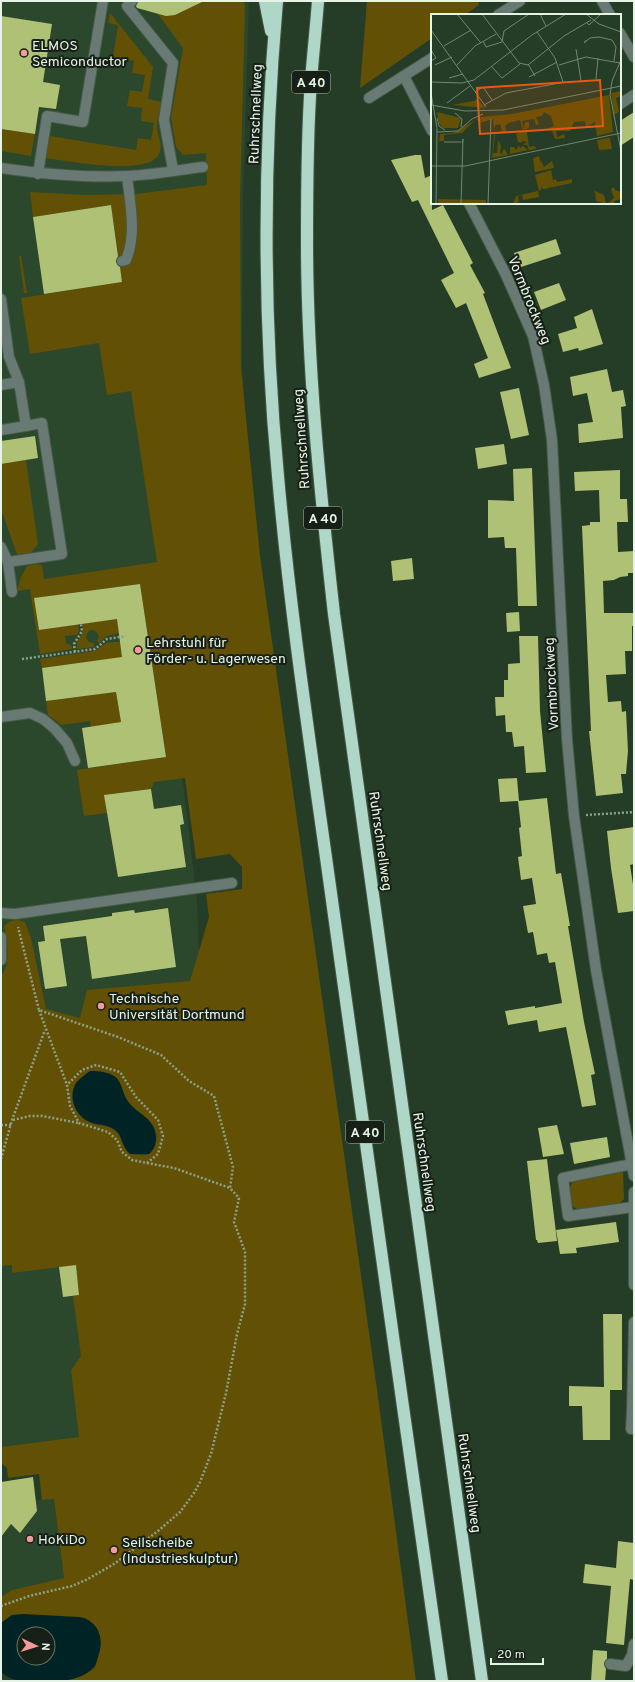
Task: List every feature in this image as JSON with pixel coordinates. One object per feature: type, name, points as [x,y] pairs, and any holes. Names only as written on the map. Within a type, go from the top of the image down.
[{"type":"highway","points":[[265,1],[273,50]]},
{"type":"highway","name":"Ruhrschnellweg","points":[[277,1],[273,50],[268,160],[267,280],[272,395],[283,534],[317,797],[442,1681]]},
{"type":"highway","name":"Ruhrschnellweg","points":[[319,4],[311,82],[307,243],[309,336],[323,521],[334,614],[482,1681]]},
{"type":"street","points":[[38,174],[47,116],[83,122],[103,1]]},
{"type":"street","points":[[500,14],[520,1]]},
{"type":"street","points":[[602,1],[609,14]]},
{"type":"street","points":[[128,3],[173,63],[164,120],[173,170]]},
{"type":"street","points":[[621,34],[634,56]]},
{"type":"street","points":[[369,98],[431,59]]},
{"type":"street","points":[[404,76],[431,129]]},
{"type":"street","points":[[621,103],[634,95]]},
{"type":"street","points":[[1,168],[38,174],[127,176],[203,166]]},
{"type":"street","points":[[122,261],[126,260],[131,248],[132,219],[127,176]]},
{"type":"street","name":"Vormbrockweg","points":[[470,204],[506,275],[533,336],[544,385],[552,440],[567,739],[574,816],[596,970],[634,1176]]},
{"type":"street","points":[[1,299],[10,357],[19,382],[26,426]]},
{"type":"street","points":[[1,385],[19,382]]},
{"type":"street","points":[[1,430],[42,423],[62,554],[8,562]]},
{"type":"street","points":[[1,547],[8,562],[12,592]]},
{"type":"street","points":[[1,717],[30,713],[43,719],[54,728],[67,743],[75,761]]},
{"type":"street","points":[[1,913],[15,914],[232,883]]},
{"type":"street","points":[[1,937],[1,960]]},
{"type":"street","points":[[632,1164],[563,1178],[568,1216],[633,1207]]},
{"type":"street","points":[[634,1192],[634,1285]]},
{"type":"street","points":[[631,1429],[633,1411],[634,1322]]},
{"type":"street","points":[[610,1664],[626,1666],[632,1655],[634,1644]]},
{"type":"path","points":[[75,652],[74,644],[82,631],[81,624]]},
{"type":"path","points":[[22,659],[95,649],[107,639],[126,636]]},
{"type":"path","points":[[574,816],[634,812]]},
{"type":"path","points":[[15,914],[39,1010],[67,1085],[70,1106],[79,1123]]},
{"type":"path","points":[[39,1010],[118,1037],[161,1055],[189,1081],[214,1096],[233,1167],[230,1188]]},
{"type":"path","points":[[1,1159],[12,1120],[45,1029]]},
{"type":"path","points":[[67,1085],[82,1070],[96,1065],[120,1072],[136,1097],[158,1120],[163,1136],[158,1154],[146,1163]]},
{"type":"path","points":[[1,1606],[29,1596],[72,1586],[88,1579],[114,1564],[158,1531],[180,1512],[200,1482],[211,1454],[226,1394],[244,1304],[245,1252],[234,1222],[239,1198],[230,1188],[174,1168],[132,1160],[122,1152],[117,1140],[108,1132],[79,1123],[42,1116],[30,1116],[12,1120]]},
{"type":"path","points":[[1,1125],[11,1125]]},
{"type":"shaded area","points":[[1,1],[249,1],[243,196],[242,368],[257,558],[158,574],[197,900],[205,1113],[80,1438],[1,1448]]},
{"type":"shaded area","points":[[190,1],[244,1],[245,7],[240,201],[241,369],[260,556],[375,1375],[416,1681],[67,1681],[82,1676],[95,1667],[97,1657],[96,1650],[86,1618],[12,1615],[1,1623],[1,1597],[12,1590],[64,1578],[54,1499],[42,1500],[39,1474],[8,1478],[7,1468],[1,1463],[1,1447],[79,1437],[71,1370],[81,1356],[73,1296],[79,1295],[76,1265],[12,1273],[12,1265],[1,1266],[1,976],[7,959],[4,926],[14,920],[25,922],[31,938],[46,1009],[80,1018],[87,990],[190,981],[209,917],[206,894],[242,889],[242,867],[230,854],[196,859],[185,778],[154,782],[151,789],[105,795],[107,813],[84,816],[77,770],[166,757],[140,584],[35,598],[39,630],[78,624],[79,631],[77,635],[65,636],[66,643],[72,646],[72,649],[40,654],[30,589],[17,591],[21,577],[27,566],[36,564],[42,565],[44,579],[157,562],[131,391],[107,395],[99,343],[30,354],[21,298],[122,282],[111,205],[33,217],[30,192],[85,195],[136,194],[207,185],[206,153],[183,155],[176,147],[171,118],[183,48],[157,13]],"holes":[[[90,1071],[108,1073],[117,1078],[127,1100],[153,1125],[156,1132],[156,1139],[154,1148],[150,1153],[147,1155],[130,1154],[113,1129],[89,1122],[79,1115],[73,1104],[72,1098],[74,1086]]]},
{"type":"shaded area","points":[[367,1],[478,1],[479,5],[466,14],[431,14],[431,39],[360,88]]},
{"type":"shaded area","points":[[110,13],[153,67],[148,99],[162,102],[157,123],[161,147],[159,154],[152,161],[140,165],[125,166],[107,166],[46,158],[50,136],[136,150],[138,138],[151,140],[154,123],[141,121],[142,108],[127,106],[130,90],[142,92],[145,75],[132,73],[134,61],[113,57],[118,25],[108,23]]},
{"type":"shaded area","points":[[1,129],[35,134],[31,156],[1,151]]},
{"type":"shaded area","points":[[19,256],[21,256],[27,293],[24,293]]},
{"type":"shaded area","points":[[26,460],[38,544],[31,553],[22,556],[17,554],[1,509],[1,464]]},
{"type":"shaded area","points":[[123,618],[125,632],[107,636],[99,643],[97,641],[99,637],[97,633],[94,630],[90,630],[86,638],[89,642],[94,643],[94,647],[77,649],[77,643],[83,632],[83,623]]},
{"type":"shaded area","points":[[126,642],[130,670],[120,658],[42,668],[40,659],[95,651],[106,643]]},
{"type":"shaded area","points":[[116,692],[121,722],[91,727],[90,721],[62,725],[48,715],[46,701]]},
{"type":"shaded area","points":[[623,1170],[624,1199],[615,1206],[601,1209],[580,1210],[573,1206],[569,1194],[571,1184],[577,1178]]},
{"type":"shaded area","name":"HoKiDo","points":[[33,1477],[35,1500],[54,1499],[64,1579],[12,1590],[1,1597],[1,1482]]},
{"type":"water","points":[[90,1071],[105,1073],[117,1078],[127,1100],[135,1109],[149,1120],[155,1131],[156,1140],[154,1147],[149,1154],[130,1154],[125,1148],[117,1131],[108,1126],[90,1122],[77,1111],[73,1100],[74,1088],[76,1083]]},
{"type":"water","points":[[23,1614],[79,1617],[86,1619],[96,1626],[99,1632],[101,1644],[97,1661],[93,1668],[87,1673],[67,1680],[23,1681],[10,1678],[1,1672],[1,1623],[12,1615]]},
{"type":"building","points":[[138,1],[204,1],[175,15],[166,16],[137,8],[136,6]]},
{"type":"building","name":"ELMOS Semiconductor","points":[[1,16],[52,24],[43,82],[60,85],[56,109],[39,107],[35,134],[1,129]]},
{"type":"building","points":[[634,112],[634,137],[621,145],[621,120]]},
{"type":"building","points":[[421,155],[425,178],[431,175],[432,210],[443,205],[473,263],[470,265],[485,293],[483,294],[511,368],[479,378],[474,364],[488,358],[466,303],[456,308],[441,280],[454,273],[418,200],[412,202],[391,160]]},
{"type":"building","points":[[111,205],[118,256],[116,262],[120,267],[122,282],[44,294],[33,217]]},
{"type":"building","points":[[556,239],[561,254],[518,268],[514,253]]},
{"type":"building","points":[[559,283],[566,300],[541,310],[534,292]]},
{"type":"building","points":[[592,309],[603,344],[579,351],[578,348],[563,352],[558,334],[577,328],[574,317]]},
{"type":"building","points":[[607,369],[612,392],[623,390],[626,406],[621,407],[623,438],[579,443],[578,424],[593,422],[587,393],[573,396],[570,377]]},
{"type":"building","points":[[519,388],[529,435],[511,439],[500,392]]},
{"type":"building","points":[[35,436],[38,458],[1,464],[1,441]]},
{"type":"building","points":[[504,444],[507,464],[478,469],[475,448]]},
{"type":"building","points":[[532,468],[537,606],[518,606],[516,548],[505,548],[504,537],[488,538],[488,500],[514,501],[513,469]]},
{"type":"building","points":[[620,470],[620,499],[627,499],[628,522],[617,522],[618,552],[634,551],[634,573],[628,573],[628,576],[620,577],[614,580],[603,581],[604,613],[634,613],[634,626],[632,626],[632,651],[625,651],[626,674],[606,675],[608,702],[621,701],[622,712],[626,711],[628,751],[626,774],[621,774],[623,793],[596,796],[589,731],[591,731],[582,526],[590,525],[590,522],[600,522],[599,490],[575,491],[574,472]]},
{"type":"building","points":[[412,558],[414,579],[393,581],[391,561]]},
{"type":"building","name":"Lehrstuhl für Förder- u. Lagerwesen","points":[[140,584],[166,757],[88,768],[82,728],[121,722],[116,692],[46,701],[42,668],[122,657],[117,619],[39,630],[34,598]]},
{"type":"building","points":[[519,612],[520,631],[507,632],[506,613]]},
{"type":"building","points":[[519,636],[538,636],[540,711],[546,772],[526,773],[524,746],[514,747],[512,732],[506,732],[505,715],[496,716],[495,697],[504,697],[504,680],[508,680],[508,664],[520,663]]},
{"type":"building","points":[[517,778],[519,801],[500,802],[498,779]]},
{"type":"building","points":[[151,789],[154,809],[181,805],[184,824],[180,825],[186,867],[118,877],[104,795]]},
{"type":"building","points":[[547,798],[556,874],[561,873],[584,1022],[595,1074],[591,1075],[596,1105],[582,1107],[566,1027],[539,1032],[537,1020],[508,1025],[505,1011],[562,1003],[555,962],[549,963],[547,953],[537,955],[533,932],[528,933],[523,906],[536,904],[532,878],[521,880],[518,857],[522,856],[518,801]]},
{"type":"building","points":[[634,827],[634,864],[630,865],[634,891],[634,911],[618,913],[607,831]]},
{"type":"building","points":[[168,908],[176,967],[92,979],[86,936],[60,939],[67,986],[45,989],[38,942],[45,941],[43,926],[112,916],[112,913],[134,910],[135,913]]},
{"type":"building","points":[[557,1125],[564,1154],[543,1157],[538,1128]]},
{"type":"building","points":[[607,1137],[610,1157],[574,1164],[570,1143]]},
{"type":"building","points":[[547,1159],[557,1241],[538,1243],[536,1240],[527,1161]]},
{"type":"building","points":[[616,1222],[619,1242],[576,1248],[577,1253],[560,1254],[556,1230]]},
{"type":"building","points":[[76,1265],[79,1295],[63,1297],[59,1267]]},
{"type":"building","points":[[603,1314],[622,1314],[622,1390],[610,1390],[610,1440],[583,1440],[582,1406],[569,1406],[569,1386],[604,1387]]},
{"type":"building","points":[[33,1477],[37,1511],[20,1533],[11,1524],[1,1537],[1,1482]]},
{"type":"building","points":[[618,1541],[634,1543],[634,1580],[630,1579],[624,1645],[606,1643],[611,1586],[583,1583],[585,1564],[616,1568]]},
{"type":"building","points":[[593,1650],[607,1651],[607,1659],[604,1664],[606,1669],[605,1681],[591,1681]]},
{"type":"place","name":"ELMOS Semiconductor","points":[[24,53]]},
{"type":"place","name":"Lehrstuhl für Förder- u. Lagerwesen","points":[[138,650]]},
{"type":"place","name":"Technische Universität Dortmund","points":[[101,1006]]},
{"type":"place","name":"HoKiDo","points":[[30,1539]]},
{"type":"place","name":"Seilscheibe (Industrieskulptur)","points":[[114,1550]]}]
